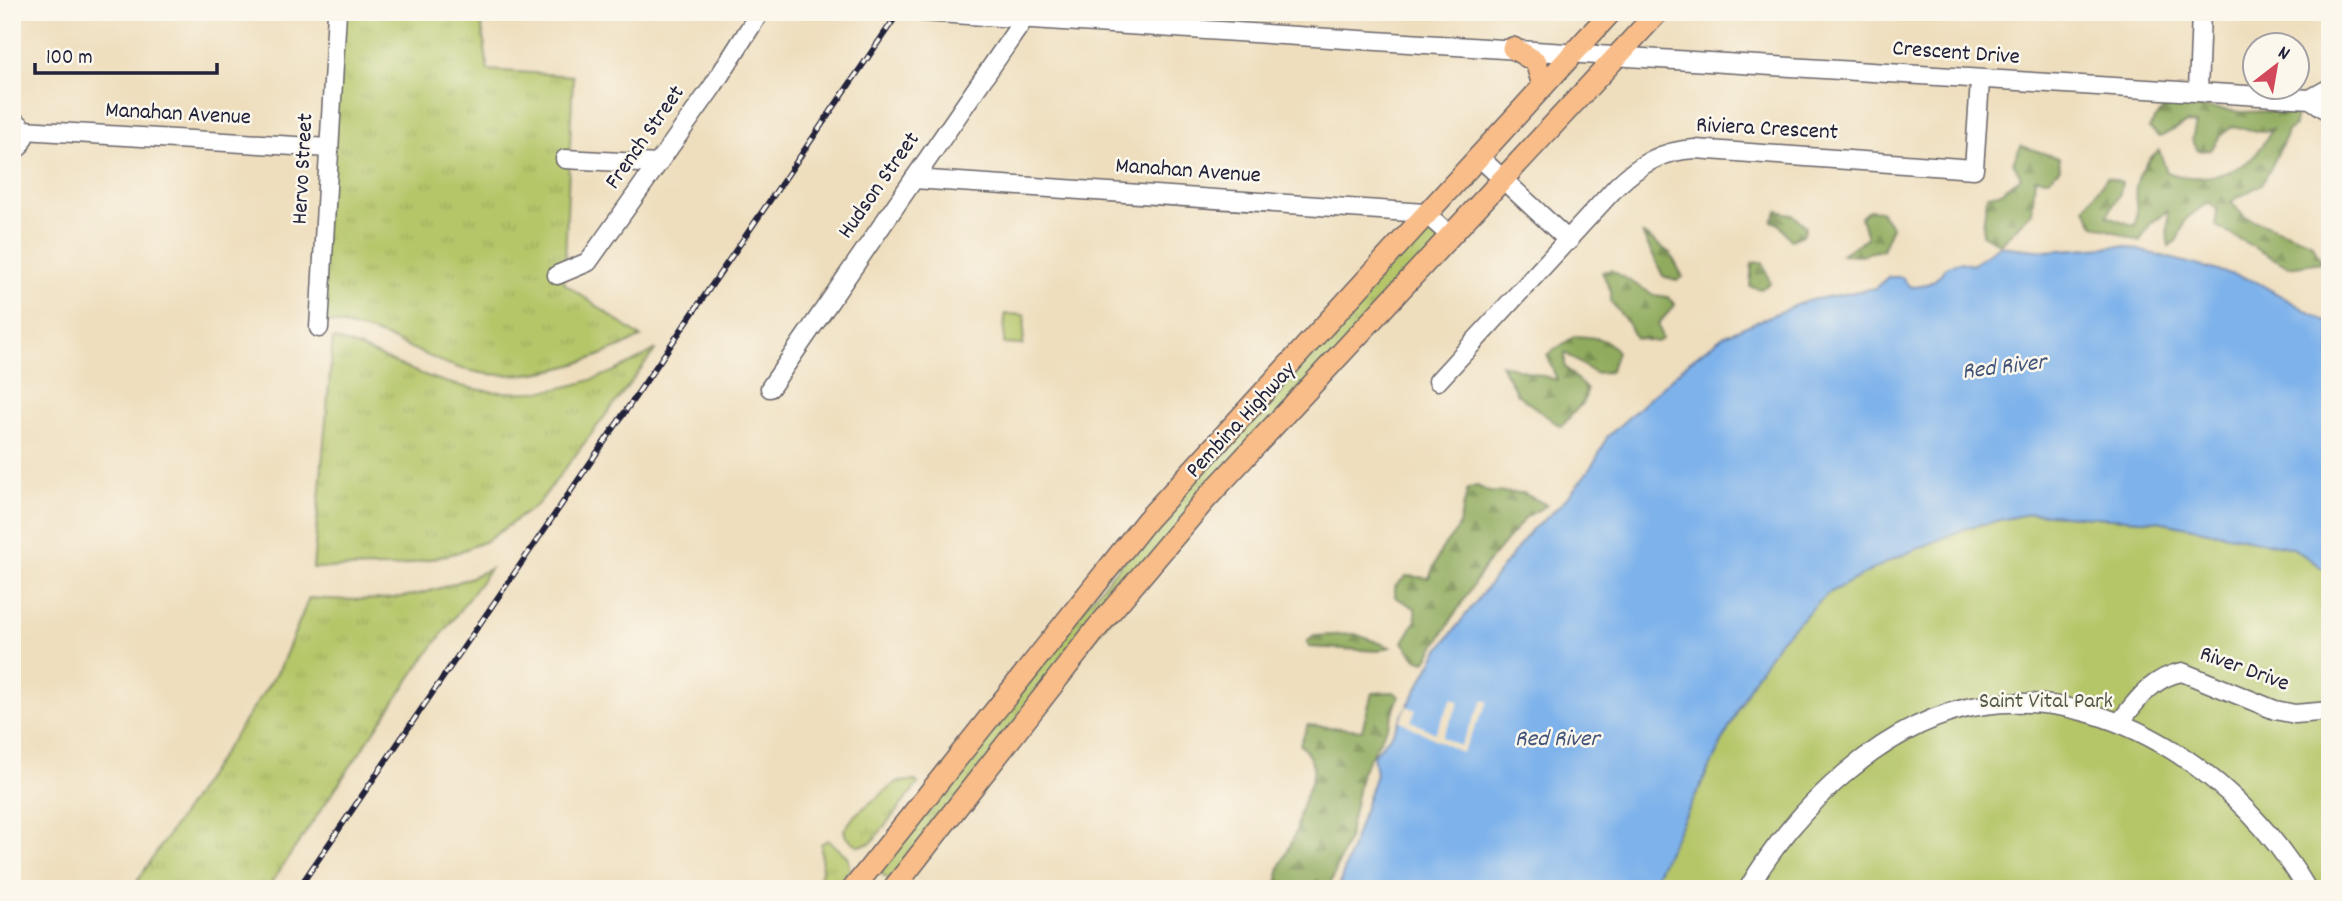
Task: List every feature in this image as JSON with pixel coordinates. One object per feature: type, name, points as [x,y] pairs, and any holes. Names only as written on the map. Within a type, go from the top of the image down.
[{"type":"main road","name":"Pembina Highway","points":[[853,889],[1096,581],[1301,349],[1611,12]]},
{"type":"main road","name":"Pembina Highway","points":[[893,889],[1160,551],[1658,12]]},
{"type":"main road","points":[[1513,48],[1536,62],[1543,85]]},
{"type":"main road","points":[[1301,349],[1325,370]]},
{"type":"street","name":"Hervo Street","points":[[319,328],[337,12]]},
{"type":"street","name":"French Street","points":[[557,275],[588,262],[713,86],[760,12]]},
{"type":"street","name":"Crescent Drive","points":[[922,12],[1027,15],[1980,80],[2240,95]]},
{"type":"street","points":[[2198,92],[2201,12]]},
{"type":"street","name":"Hudson Street","points":[[770,388],[1027,15]]},
{"type":"street","name":"Riviera Crescent","points":[[1438,381],[1631,173],[1653,159],[1675,150],[1740,151],[1974,169],[1980,80]]},
{"type":"street","points":[[2310,99],[2330,88]]},
{"type":"street","name":"Crescent Drive","points":[[2310,99],[2330,112]]},
{"type":"street","name":"Manahan Avenue","points":[[12,151],[23,143],[18,125],[329,148]]},
{"type":"street","points":[[1478,156],[1569,240]]},
{"type":"street","points":[[565,159],[658,164]]},
{"type":"street","name":"Manahan Avenue","points":[[914,179],[1425,213]]},
{"type":"street","points":[[1425,213],[1450,235]]},
{"type":"street","name":"River Drive","points":[[2120,722],[2139,697],[2157,681],[2182,672],[2275,710],[2295,713],[2330,711]]},
{"type":"street","points":[[1748,889],[1831,783],[1882,744],[1981,705],[2024,702],[2120,722],[2153,738],[2232,795],[2267,832],[2306,889]]},
{"type":"green space","points":[[337,12],[480,12],[488,70],[573,76],[564,283],[641,337],[574,364],[527,374],[503,375],[456,367],[370,332],[320,321]]},
{"type":"green space","points":[[2186,105],[2242,112],[2289,111],[2295,115],[2295,126],[2287,131],[2263,182],[2231,202],[2245,217],[2311,242],[2322,262],[2289,267],[2216,226],[2217,209],[2208,202],[2186,219],[2177,240],[2169,246],[2167,211],[2150,224],[2140,241],[2094,225],[2085,208],[2107,177],[2122,182],[2120,194],[2107,216],[2135,226],[2137,182],[2144,167],[2159,150],[2167,172],[2188,177],[2212,176],[2245,163],[2257,153],[2272,129],[2261,132],[2233,126],[2220,136],[2211,150],[2198,151],[2192,139],[2196,124],[2186,123],[2160,137],[2149,128],[2165,106]]},
{"type":"green space","points":[[2021,146],[2059,158],[2060,168],[2049,179],[2035,178],[2032,212],[2000,244],[1982,234],[1987,195],[1999,193],[2021,177],[2013,162]]},
{"type":"green space","points":[[1869,210],[1880,211],[1892,227],[1882,250],[1855,256],[1842,254],[1867,238],[1861,217]]},
{"type":"green space","points":[[1778,211],[1793,215],[1806,226],[1803,235],[1791,240],[1779,224],[1772,221]]},
{"type":"green space","points":[[1424,213],[1450,235],[1208,497],[896,885],[871,865],[946,767]]},
{"type":"green space","points":[[1642,233],[1670,253],[1683,277],[1675,281],[1663,276]]},
{"type":"green space","points":[[1763,262],[1770,283],[1761,289],[1750,286],[1752,263]]},
{"type":"green space","points":[[1611,270],[1654,295],[1668,297],[1675,305],[1658,324],[1662,339],[1657,342],[1636,338],[1611,302],[1611,291],[1602,272]]},
{"type":"green space","points":[[1005,314],[1025,315],[1023,345],[1004,344]]},
{"type":"green space","points":[[1575,336],[1604,341],[1617,352],[1610,372],[1594,373],[1565,353],[1565,367],[1587,390],[1584,401],[1561,427],[1517,394],[1501,364],[1557,380],[1547,355]]},
{"type":"green space","points":[[333,339],[457,385],[516,393],[573,385],[629,364],[656,349],[538,504],[488,540],[456,553],[396,567],[313,568]]},
{"type":"green space","points":[[1477,486],[1489,492],[1523,493],[1547,505],[1526,517],[1485,566],[1425,662],[1416,659],[1403,642],[1416,620],[1415,608],[1395,597],[1395,587],[1406,576],[1429,578],[1441,550],[1458,528],[1468,488]]},
{"type":"green space","name":"Saint Vital Park","points":[[2032,513],[2158,521],[2293,548],[2330,573],[2330,889],[1649,889],[1754,678],[1781,639],[1827,594],[1891,560],[1969,527]]},
{"type":"green space","points":[[490,569],[418,667],[267,889],[132,889],[280,668],[309,598],[359,600],[401,597],[443,587]]},
{"type":"green space","points":[[1355,634],[1390,647],[1379,651],[1309,647],[1307,642],[1314,636]]},
{"type":"green space","points":[[1394,692],[1399,696],[1389,724],[1362,771],[1348,839],[1329,888],[1267,889],[1278,882],[1279,869],[1295,833],[1313,776],[1312,762],[1300,744],[1308,725],[1362,730],[1372,693]]},
{"type":"green space","points":[[916,781],[918,784],[871,843],[859,846],[846,837],[844,830],[856,814],[897,782]]},
{"type":"green space","points":[[828,840],[847,856],[850,869],[835,889],[815,889],[822,871],[821,844]]},
{"type":"water","name":"Red River","points":[[1999,246],[2045,251],[2123,246],[2253,280],[2330,324],[2330,573],[2293,548],[2158,521],[2032,513],[1969,527],[1891,560],[1827,594],[1781,639],[1754,678],[1649,889],[1338,889],[1376,774],[1373,755],[1392,734],[1438,651],[1532,529],[1553,512],[1575,488],[1594,462],[1607,437],[1690,361],[1725,335],[1806,301],[1875,288],[1888,277],[1902,277],[1910,287],[1926,284],[1935,280],[1945,267],[1960,262],[1972,265]]},
{"type":"pier","points":[[1452,698],[1460,702],[1442,737],[1460,746],[1483,700],[1488,702],[1462,753],[1400,721],[1407,706],[1416,710],[1411,721],[1435,733]]},
{"type":"railway","points":[[298,889],[899,12]]}]
